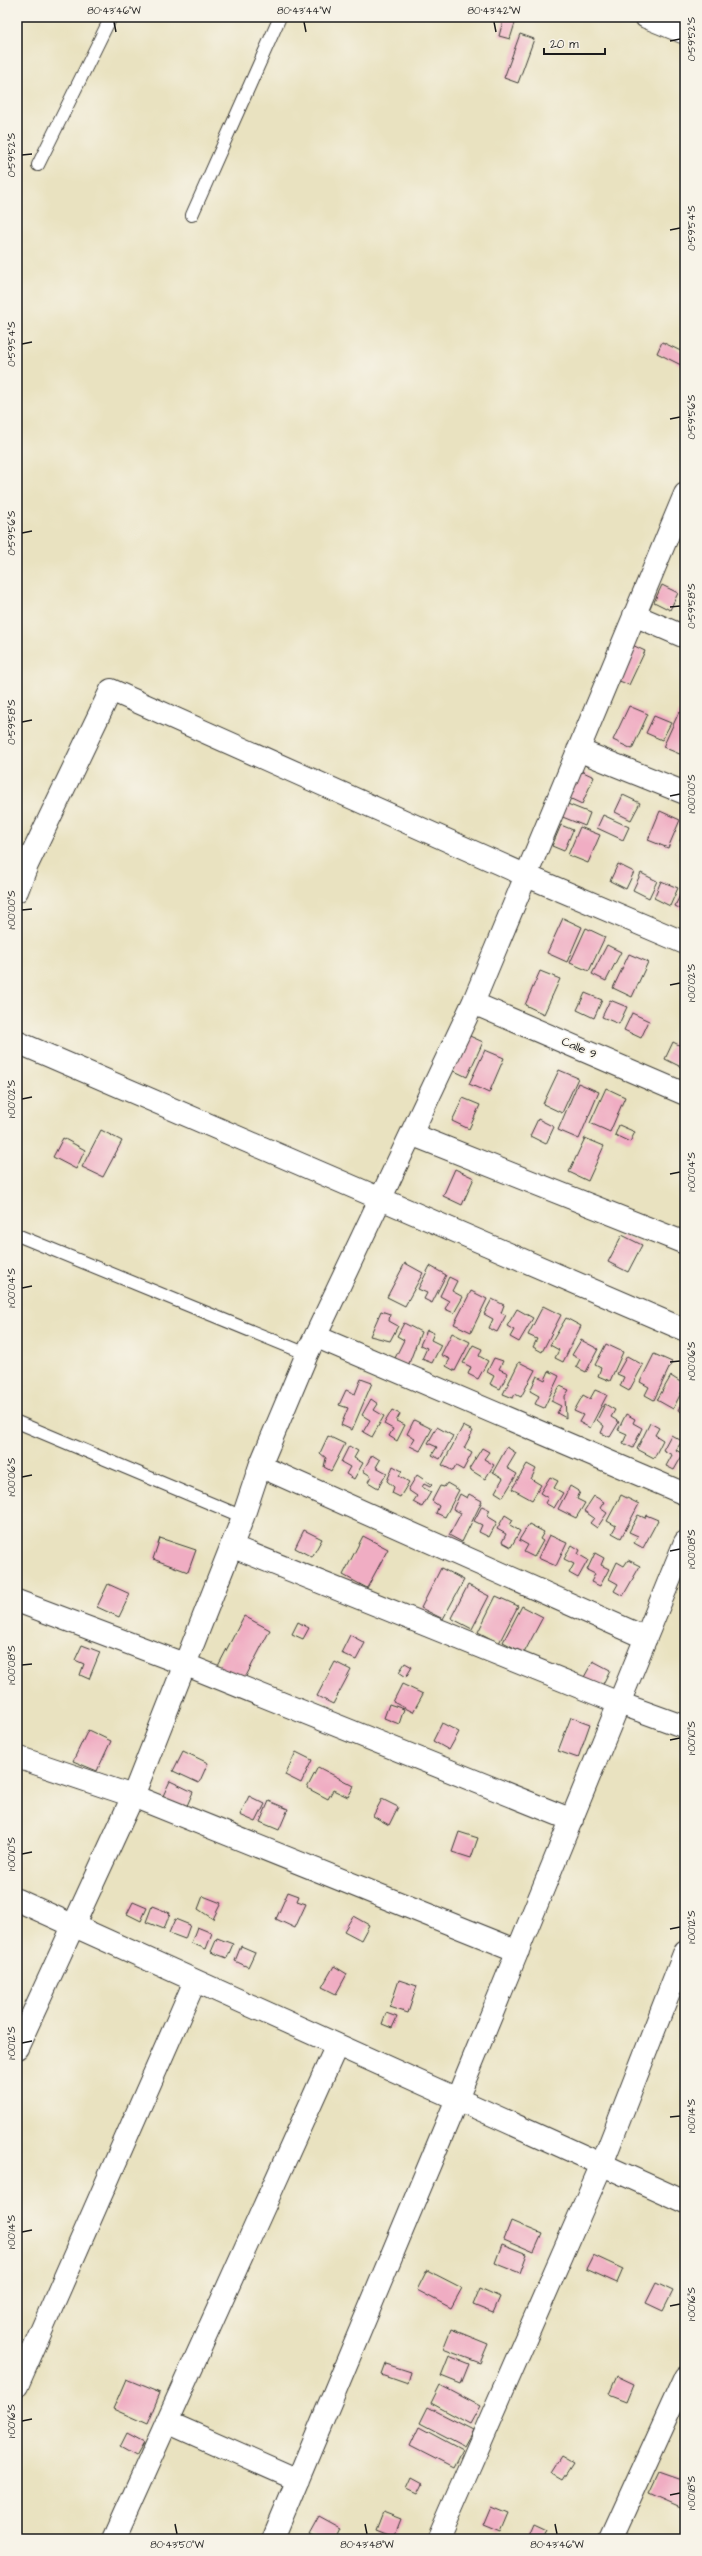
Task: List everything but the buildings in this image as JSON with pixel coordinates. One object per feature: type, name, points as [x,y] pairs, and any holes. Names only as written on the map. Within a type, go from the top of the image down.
[{"type":"street","points":[[646,17],[685,33]]},
{"type":"street","points":[[17,2048],[133,1796],[232,1546],[260,1466],[312,1345],[473,1003],[685,494]]},
{"type":"street","points":[[634,615],[685,637]]},
{"type":"street","points":[[17,891],[27,865],[111,690],[527,876],[685,943]]},
{"type":"street","points":[[578,750],[685,793]]},
{"type":"street","name":"Calle 9","points":[[473,1003],[685,1094]]},
{"type":"street","points":[[17,1042],[685,1330]]},
{"type":"street","points":[[411,1134],[685,1243]]},
{"type":"street","points":[[312,1345],[685,1494]]},
{"type":"street","points":[[260,1466],[646,1638]]},
{"type":"street","points":[[273,2539],[457,2099],[685,1542]]},
{"type":"street","points":[[232,1546],[619,1704],[685,1727]]},
{"type":"street","points":[[17,1601],[184,1664],[572,1820]]},
{"type":"street","points":[[17,1757],[133,1796],[518,1951]]},
{"type":"street","points":[[17,1900],[685,2202]]},
{"type":"street","points":[[438,2539],[602,2164],[685,1951]]},
{"type":"street","points":[[17,2386],[195,1981]]},
{"type":"street","points":[[114,2539],[337,2045]]},
{"type":"street","points":[[611,2539],[685,2377]]},
{"type":"street","points":[[167,2422],[298,2480]]},
{"type":"lane","points":[[38,165],[111,17]]},
{"type":"lane","points":[[192,215],[280,17]]},
{"type":"lane","points":[[17,1235],[312,1345]]},
{"type":"lane","points":[[17,1422],[242,1517]]}]
